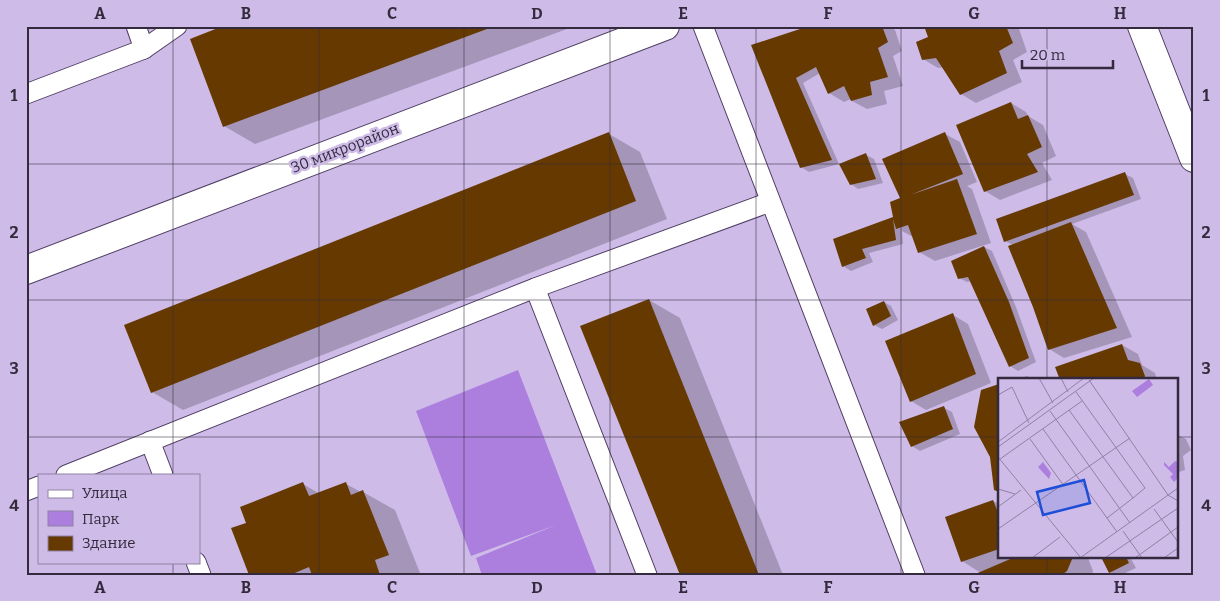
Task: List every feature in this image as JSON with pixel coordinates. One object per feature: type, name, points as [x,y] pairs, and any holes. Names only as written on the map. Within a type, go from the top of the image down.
[{"type":"street","name":"30 микрорайон","points":[[26,270],[665,26]]},
{"type":"street","points":[[1142,26],[1194,158]]},
{"type":"lane","points":[[136,26],[144,49]]},
{"type":"lane","points":[[26,94],[144,49],[177,26]]},
{"type":"lane","points":[[703,26],[915,575]]},
{"type":"lane","points":[[68,474],[535,288],[770,202]]},
{"type":"lane","points":[[535,288],[646,575]]},
{"type":"lane","points":[[150,441],[163,474]]},
{"type":"lane","points":[[26,491],[38,486]]},
{"type":"green space","points":[[518,370],[597,575],[482,575],[476,558],[556,525],[471,556],[416,411]]},
{"type":"building","points":[[223,26],[495,26],[223,127],[190,39]]},
{"type":"building","points":[[809,26],[882,26],[888,42],[878,48],[888,77],[870,82],[872,95],[851,101],[844,86],[828,94],[816,67],[796,78],[832,160],[800,168],[751,45]]},
{"type":"building","points":[[924,26],[1006,26],[1013,43],[999,51],[1007,73],[960,95],[936,58],[922,60],[916,42],[928,37]]},
{"type":"building","points":[[1011,102],[1018,119],[1028,115],[1042,147],[1027,154],[1038,172],[984,192],[956,125]]},
{"type":"building","points":[[609,132],[636,201],[151,393],[124,325]]},
{"type":"building","points":[[945,132],[963,174],[910,195],[957,179],[977,234],[918,253],[908,225],[896,229],[893,219],[896,240],[862,249],[866,258],[842,267],[833,239],[893,217],[890,202],[900,198],[882,159]]},
{"type":"building","points":[[866,153],[876,179],[850,185],[839,164]]},
{"type":"building","points":[[1125,172],[1134,195],[1004,242],[996,219]]},
{"type":"building","points":[[1071,222],[1117,328],[1048,350],[1008,246]]},
{"type":"building","points":[[984,246],[1009,302],[1029,358],[1009,367],[968,277],[958,279],[951,261]]},
{"type":"building","points":[[649,299],[759,575],[680,575],[580,326]]},
{"type":"building","points":[[884,301],[891,316],[873,326],[866,309]]},
{"type":"building","points":[[953,313],[976,374],[910,402],[885,341]]},
{"type":"building","points":[[1122,344],[1128,360],[1140,363],[1145,376],[1144,378],[1059,378],[1055,367]]},
{"type":"building","points":[[998,384],[998,492],[994,490],[990,457],[974,427],[981,390]]},
{"type":"building","points":[[944,406],[953,429],[911,447],[899,422]]},
{"type":"building","points":[[303,482],[309,496],[346,482],[351,495],[363,490],[389,555],[375,560],[380,575],[312,575],[309,567],[290,575],[249,575],[231,528],[246,523],[240,507]]},
{"type":"building","points":[[993,500],[998,512],[998,549],[961,562],[945,517]]},
{"type":"building","points":[[1013,558],[1073,558],[1067,571],[1062,575],[973,575]]},
{"type":"building","points":[[1102,558],[1126,558],[1129,563],[1109,573]]}]
